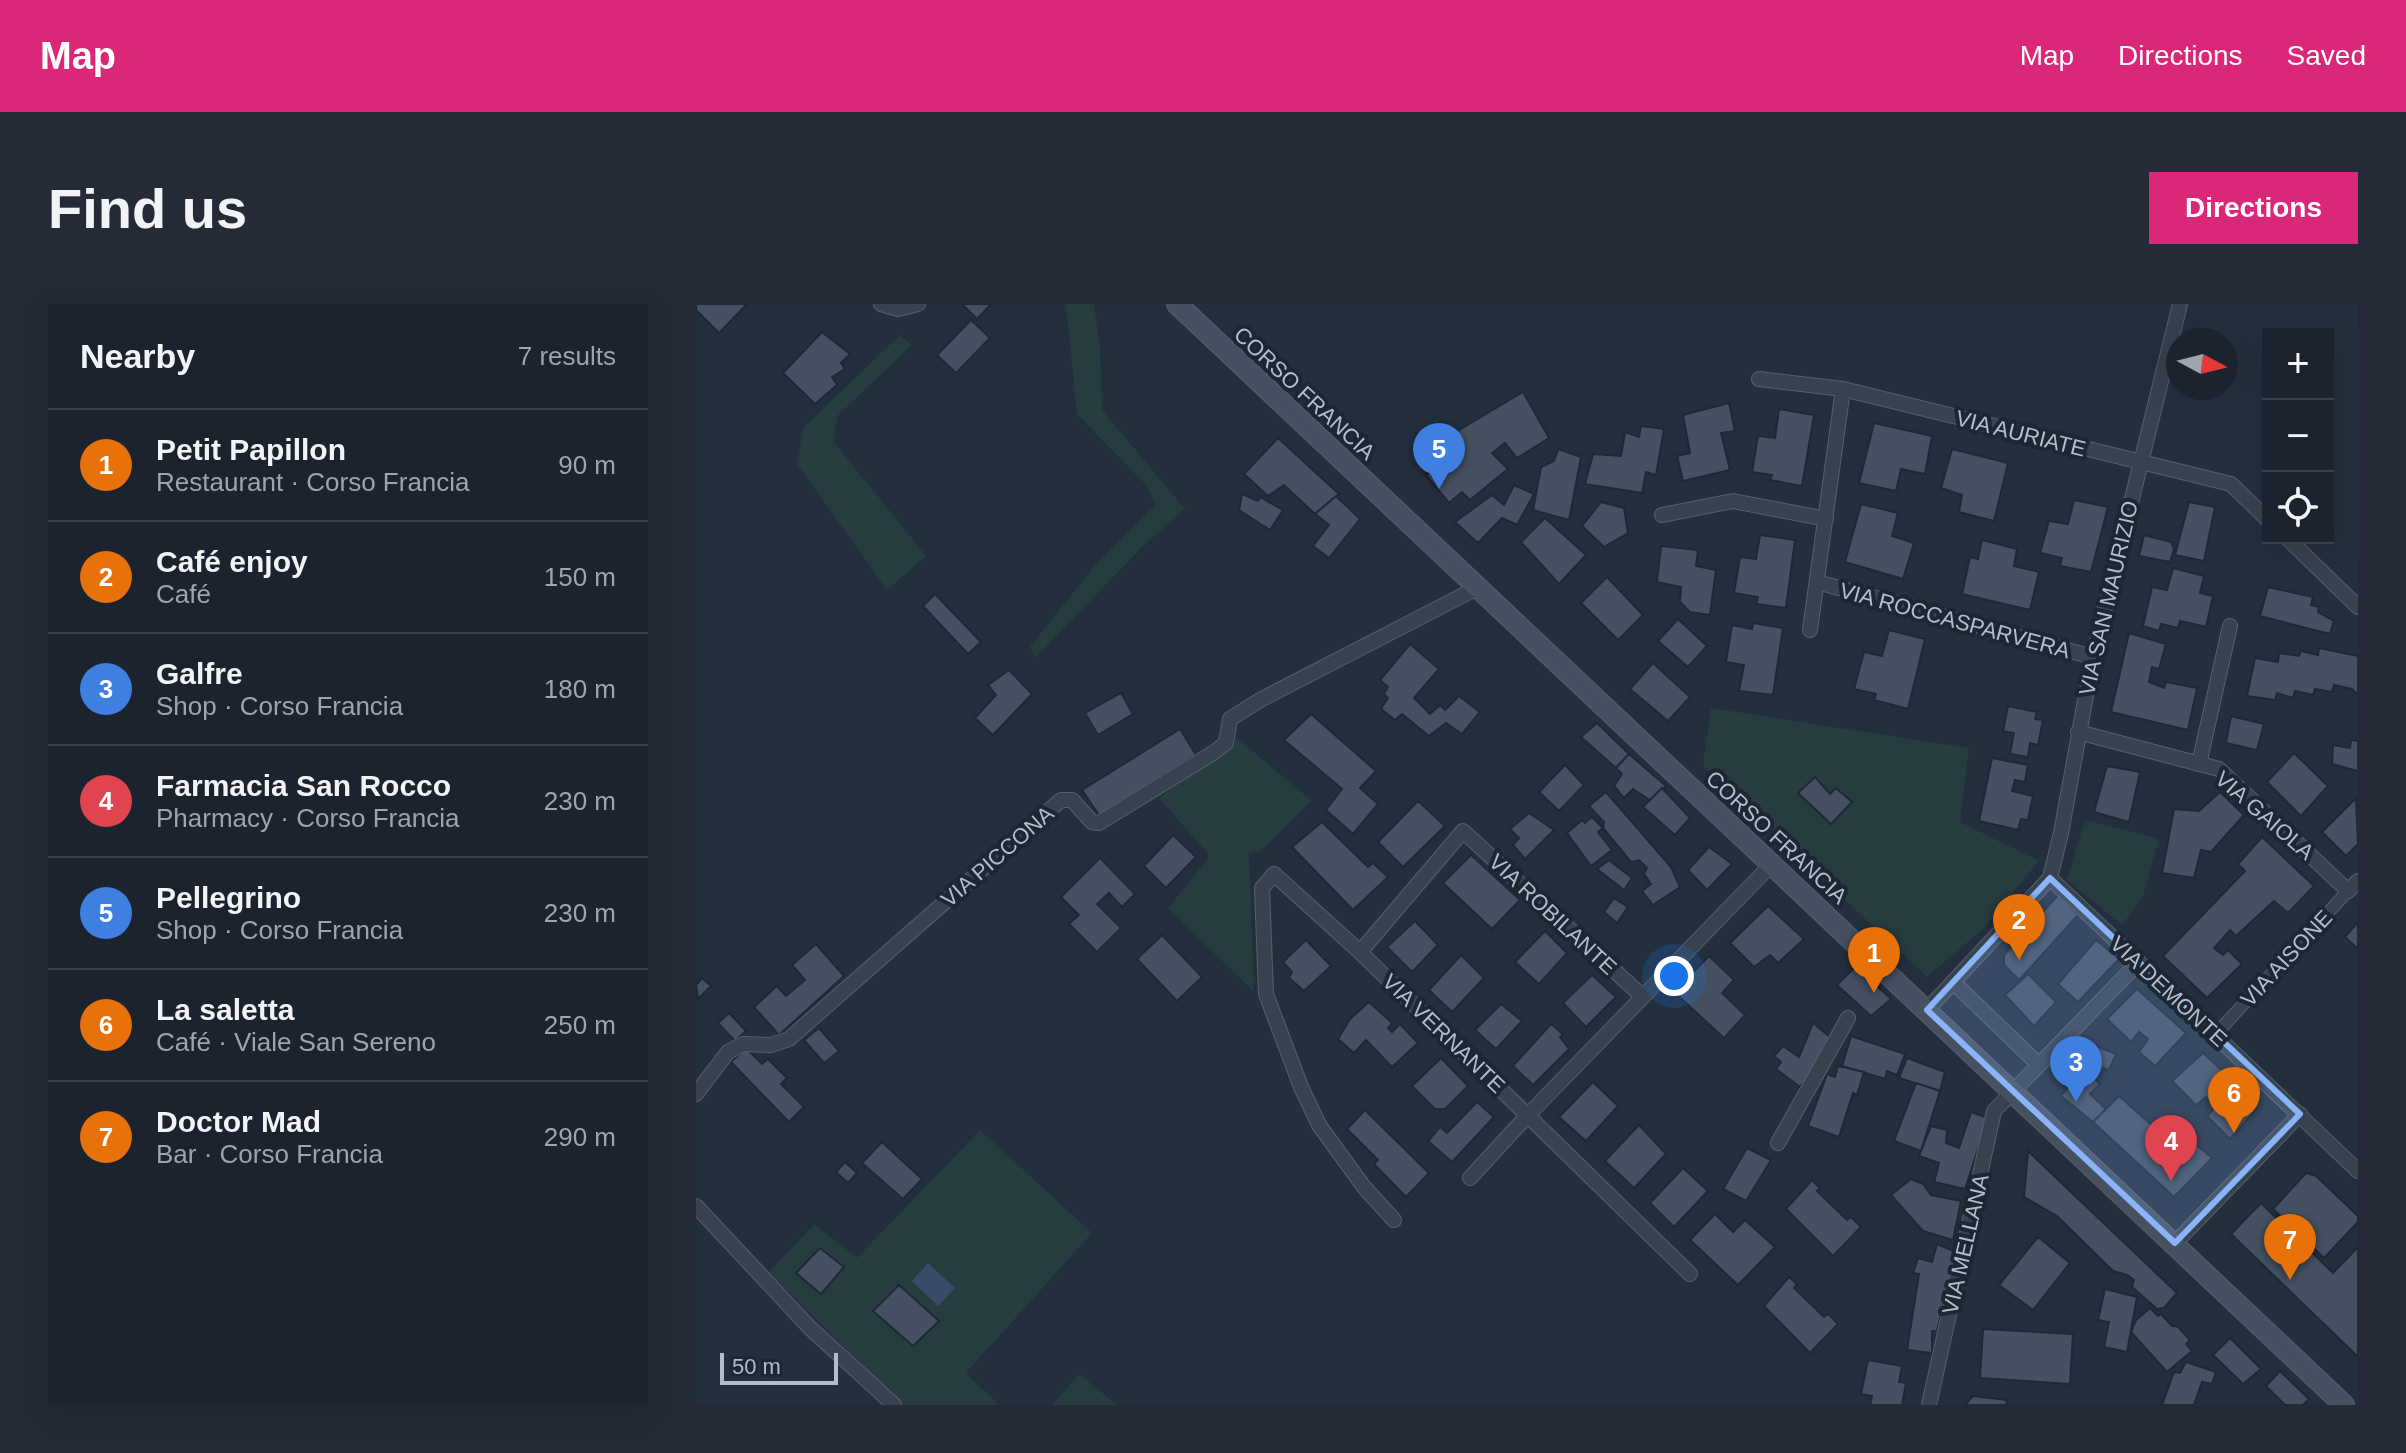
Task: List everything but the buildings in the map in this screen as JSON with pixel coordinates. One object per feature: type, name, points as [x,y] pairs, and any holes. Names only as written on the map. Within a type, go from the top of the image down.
[{"type":"main road","name":"CORSO FRANCIA","points":[[1177,304],[2344,1405]]},
{"type":"street","points":[[881,304],[898,309],[918,304]]},
{"type":"street","name":"VIA SAN MAURIZIO","points":[[2050,878],[2093,657],[2178,312],[2187,304]]},
{"type":"street","name":"VIA AURIATE","points":[[1759,379],[1843,389],[2231,484],[2262,514]]},
{"type":"street","points":[[1810,630],[1843,389]]},
{"type":"street","points":[[1662,515],[1733,501],[1826,519]]},
{"type":"street","points":[[2293,544],[2358,607]]},
{"type":"street","name":"VIA ROCCASPARVERA","points":[[1817,582],[2093,657]]},
{"type":"street","name":"VIA PICCONA","points":[[696,1094],[728,1052],[743,1044],[771,1045],[789,1039],[1061,800],[1072,800],[1092,822],[1099,823],[1213,753],[1226,743],[1230,719],[1260,700],[1477,588]]},
{"type":"street","points":[[2199,764],[2230,626]]},
{"type":"street","name":"VIA GAIOLA","points":[[2078,732],[2224,773],[2353,886]]},
{"type":"street","name":"VIA ROBILANTE","points":[[1360,952],[1463,831],[1643,997]]},
{"type":"street","points":[[1470,1178],[1771,865]]},
{"type":"street","name":"VIA VERNANTE","points":[[1394,1220],[1364,1187],[1319,1125],[1301,1087],[1266,994],[1262,888],[1274,874],[1360,952],[1690,1274]]},
{"type":"street","points":[[1927,1010],[2050,878]]},
{"type":"street","name":"VIA DEMONTE","points":[[2050,878],[2358,1171]]},
{"type":"street","name":"VIA AISONE","points":[[2215,1035],[2353,886]]},
{"type":"street","name":"VIA MELLANA","points":[[1929,1405],[1994,1111],[2139,962]]},
{"type":"street","points":[[1953,982],[2038,1064]]},
{"type":"street","points":[[1778,1143],[1848,1018]]},
{"type":"street","points":[[2175,1243],[2300,1114]]},
{"type":"street","points":[[696,1206],[810,1328],[894,1405]]},
{"type":"highlighted area","points":[[2050,878],[2300,1114],[2175,1243],[1927,1010]]},
{"type":"green space","points":[[1066,304],[1094,304],[1100,348],[1102,410],[1185,509],[1145,544],[1035,658],[1030,647],[1096,564],[1155,505],[1147,486],[1077,414]]},
{"type":"green space","points":[[900,335],[912,345],[838,415],[833,441],[926,556],[887,590],[797,464],[804,427]]},
{"type":"green space","points":[[1711,708],[1969,748],[1960,822],[2039,861],[1983,929],[1927,977],[1703,765]]},
{"type":"green space","points":[[1237,738],[1312,801],[1260,852],[1249,853],[1254,992],[1168,908],[1210,856],[1159,798]]},
{"type":"green space","points":[[2085,820],[2159,839],[2143,897],[2122,925],[2067,880]]},
{"type":"green space","points":[[980,1130],[1092,1233],[966,1373],[999,1405],[902,1405],[769,1272],[814,1224],[857,1258]]},
{"type":"green space","points":[[1079,1374],[1117,1405],[1052,1405]]},
{"type":"water","points":[[928,1263],[955,1288],[938,1306],[912,1281]]},
{"type":"place","name":"Pellegrino","points":[[1439,489]]},
{"type":"place","name":"Café enjoy","points":[[2019,960]]},
{"type":"place","name":"Petit Papillon","points":[[1874,993]]},
{"type":"place","name":"Galfre","points":[[2076,1102]]},
{"type":"place","name":"La saletta","points":[[2234,1133]]},
{"type":"place","name":"Farmacia San Rocco","points":[[2171,1181]]},
{"type":"place","name":"Doctor Mad","points":[[2290,1280]]}]
